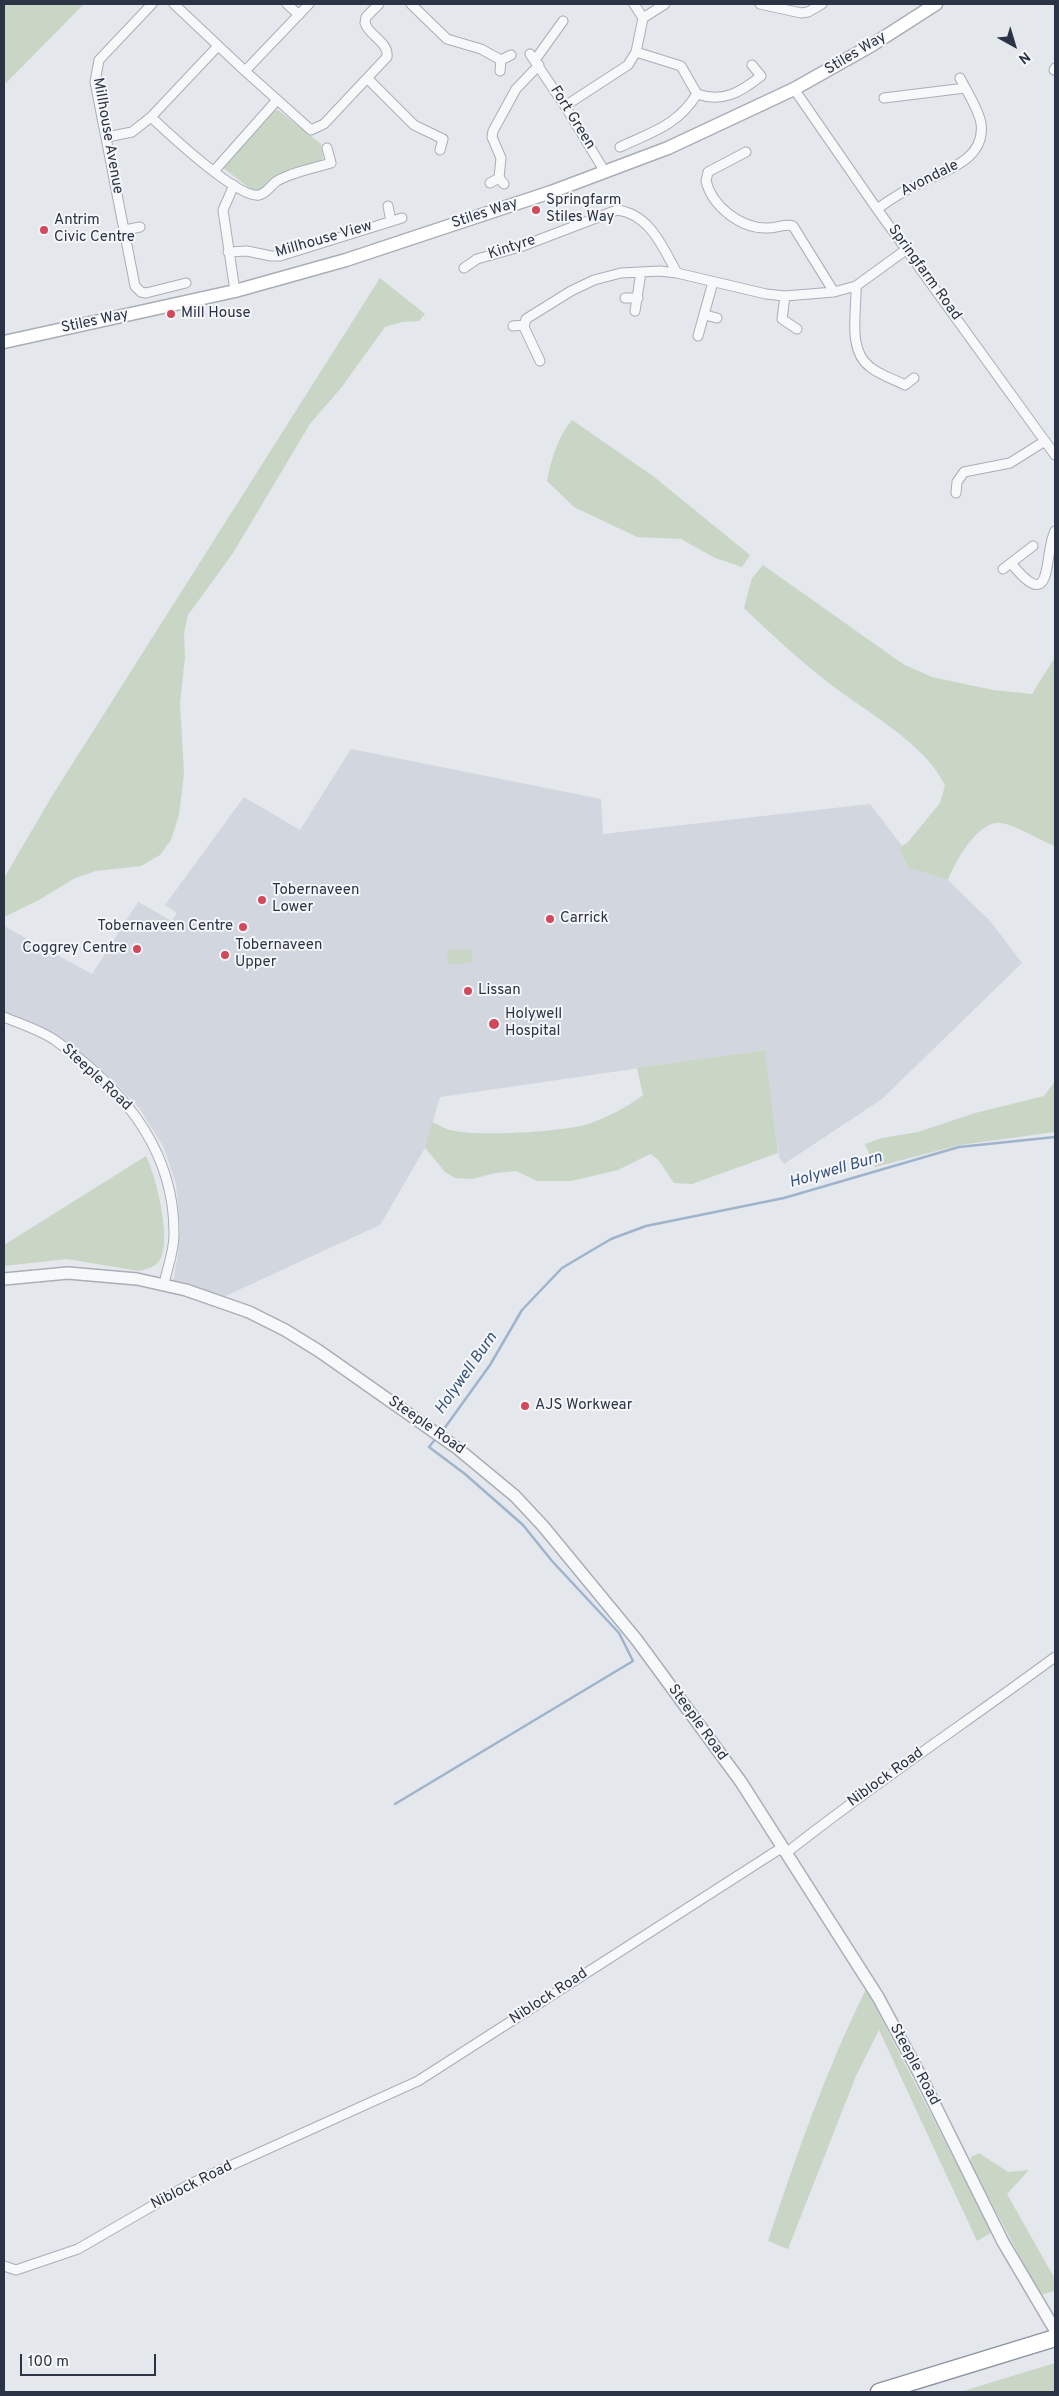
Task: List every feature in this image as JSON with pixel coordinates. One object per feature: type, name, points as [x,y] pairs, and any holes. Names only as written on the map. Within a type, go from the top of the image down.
[{"type":"highway","points":[[879,2392],[1055,2338]]},
{"type":"main road","name":"Stiles Way","points":[[4,342],[235,291],[346,260],[605,172],[668,148],[794,89],[872,45],[936,4]]},
{"type":"street","name":"Millhouse Avenue","points":[[152,4],[97,63],[95,82],[135,286],[139,291],[146,293],[186,283]]},
{"type":"street","points":[[174,4],[306,127],[314,130],[324,124],[386,60],[388,54],[386,47],[368,30],[365,23],[366,17],[379,4]]},
{"type":"street","points":[[287,4],[299,15]]},
{"type":"street","points":[[246,71],[309,4]]},
{"type":"street","points":[[411,4],[447,39],[481,49],[501,60]]},
{"type":"street","points":[[565,106],[619,72],[631,62],[636,52],[643,18],[634,4]]},
{"type":"street","points":[[643,18],[665,4]]},
{"type":"street","points":[[760,4],[802,13],[808,12],[822,4]]},
{"type":"street","points":[[490,183],[502,181],[501,158],[492,137],[493,131],[516,89],[563,21]]},
{"type":"street","points":[[107,137],[132,132],[151,117],[218,46]]},
{"type":"street","points":[[636,52],[681,66],[697,94]]},
{"type":"street","points":[[501,60],[511,55]]},
{"type":"street","points":[[500,71],[501,60]]},
{"type":"street","name":"Fort Green","points":[[535,60],[605,172]]},
{"type":"street","points":[[697,94],[720,98],[740,92],[761,76],[752,65]]},
{"type":"street","name":"Avondale","points":[[878,209],[895,196],[962,163],[974,152],[980,139],[981,123],[960,78]]},
{"type":"street","points":[[368,79],[414,125],[443,139],[440,150]]},
{"type":"street","points":[[884,98],[965,88]]},
{"type":"street","name":"Springfarm Road","points":[[794,89],[1055,455]]},
{"type":"street","points":[[620,146],[675,120],[697,94]]},
{"type":"street","points":[[214,170],[277,100]]},
{"type":"street","points":[[151,117],[184,149],[234,185],[252,195],[260,195],[280,180],[332,163],[327,148]]},
{"type":"street","points":[[746,152],[708,172],[706,181],[711,192],[726,212],[740,221],[764,228],[793,226],[834,292]]},
{"type":"street","points":[[234,185],[223,206],[235,291]]},
{"type":"street","name":"Millhouse View","points":[[388,206],[391,221]]},
{"type":"street","name":"Kintyre","points":[[464,268],[477,260],[520,247],[617,210],[637,217],[652,230],[677,273]]},
{"type":"street","name":"Millhouse View","points":[[228,252],[247,251],[280,256],[402,218]]},
{"type":"street","points":[[125,230],[140,227]]},
{"type":"street","points":[[540,360],[524,326],[528,318],[543,307],[582,285],[612,275],[641,272],[677,273],[786,296],[834,292],[856,286],[907,249]]},
{"type":"street","points":[[636,311],[641,272]]},
{"type":"street","points":[[698,336],[713,282]]},
{"type":"street","points":[[856,286],[856,337],[857,348],[862,360],[875,371],[905,385],[914,378]]},
{"type":"street","points":[[786,296],[782,319],[798,329]]},
{"type":"street","points":[[626,298],[638,298]]},
{"type":"street","points":[[705,315],[717,318]]},
{"type":"street","points":[[513,326],[524,326]]},
{"type":"street","points":[[533,347],[543,342]]},
{"type":"street","points":[[956,493],[960,475],[964,472],[1010,463],[1045,441]]},
{"type":"street","points":[[1033,546],[1007,566],[1029,583],[1036,584],[1043,580],[1047,572],[1051,542],[1055,531]]},
{"type":"street","name":"Steeple Road","points":[[4,1017],[55,1040],[120,1096],[140,1122],[158,1152],[170,1197],[174,1235],[164,1284]]},
{"type":"street","name":"Steeple Road","points":[[4,1280],[68,1273],[164,1284],[205,1295],[285,1330],[441,1436],[483,1468],[515,1496],[569,1556],[636,1639],[741,1782],[878,1997],[919,2073],[1003,2242],[1055,2330]]},
{"type":"street","name":"Niblock Road","points":[[4,2266],[16,2270],[78,2248],[190,2184],[418,2081],[778,1850],[790,1850],[911,1759],[976,1716],[1055,1657]]},
{"type":"shaded area","name":"Holywell Hospital","points":[[351,749],[601,799],[603,834],[870,804],[902,846],[900,852],[908,868],[948,880],[991,922],[1022,963],[882,1099],[784,1164],[779,1157],[764,1050],[440,1097],[425,1148],[380,1225],[223,1297],[173,1282],[180,1228],[176,1184],[164,1148],[140,1109],[112,1079],[56,1037],[4,1012],[4,926],[92,974],[138,902],[172,921],[177,913],[165,905],[244,797],[300,830]]},
{"type":"green space","points":[[4,4],[84,4],[6,83],[4,80]]},
{"type":"green space","points":[[278,110],[321,144],[323,158],[318,164],[274,177],[259,192],[253,191],[222,167],[271,111]]},
{"type":"green space","points":[[380,278],[425,314],[419,321],[402,322],[385,327],[341,388],[310,424],[233,553],[188,615],[184,633],[185,657],[180,703],[184,774],[179,815],[171,840],[160,855],[141,866],[96,871],[75,878],[39,900],[4,917],[4,878],[52,796]]},
{"type":"green space","points":[[572,420],[653,476],[750,555],[742,567],[715,558],[681,539],[637,537],[574,507],[547,481],[556,449]]},
{"type":"green space","points":[[763,565],[903,664],[932,677],[993,690],[1032,694],[1055,657],[1055,846],[1014,827],[1001,823],[993,824],[984,828],[976,835],[962,853],[948,880],[908,868],[900,851],[902,846],[908,842],[940,803],[945,786],[936,771],[910,742],[818,674],[785,647],[744,608],[752,578]]},
{"type":"green space","points":[[471,949],[473,962],[448,965],[447,950]]},
{"type":"green space","points":[[765,1050],[778,1153],[692,1184],[674,1183],[660,1163],[650,1154],[618,1170],[571,1181],[537,1181],[516,1171],[495,1173],[472,1179],[455,1178],[445,1172],[425,1148],[432,1122],[450,1130],[479,1133],[519,1133],[576,1127],[609,1115],[631,1104],[643,1095],[637,1068]]},
{"type":"green space","points":[[1055,1081],[1055,1132],[960,1145],[875,1167],[865,1144],[882,1138],[918,1132],[975,1113],[1044,1096]]},
{"type":"green space","points":[[146,1156],[158,1192],[163,1224],[163,1251],[160,1260],[156,1264],[139,1271],[67,1259],[4,1266],[4,1245]]},
{"type":"green space","points":[[866,1989],[992,2232],[977,2241],[879,2030],[856,2076],[788,2249],[768,2241],[812,2113]]},
{"type":"green space","points":[[979,2153],[1008,2172],[1029,2170],[1007,2194],[1055,2279],[1055,2291],[1040,2295],[970,2162],[971,2157]]},
{"type":"green space","points":[[1055,2363],[1055,2392],[960,2392]]},
{"type":"waterway","name":"Holywell Burn","points":[[441,1433],[490,1365],[522,1310],[562,1268],[611,1239],[646,1226],[784,1198],[959,1147],[1055,1137]]},
{"type":"waterway","name":"Holywell Burn","points":[[395,1804],[633,1661],[619,1633],[552,1561],[523,1525],[465,1474],[429,1447],[437,1437]]},
{"type":"place","name":"Springfarm Stiles Way","points":[[536,210]]},
{"type":"place","name":"Antrim Civic Centre","points":[[44,230]]},
{"type":"place","name":"Mill House","points":[[171,314]]},
{"type":"place","name":"Tobernaveen Lower","points":[[262,900]]},
{"type":"place","name":"Carrick","points":[[550,919]]},
{"type":"place","name":"Tobernaveen Centre","points":[[243,927]]},
{"type":"place","name":"Coggrey Centre","points":[[137,949]]},
{"type":"place","name":"Tobernaveen Upper","points":[[225,955]]},
{"type":"place","name":"Lissan","points":[[468,991]]},
{"type":"place","name":"Holywell Hospital","points":[[494,1024]]},
{"type":"place","name":"AJS Workwear","points":[[525,1406]]}]
